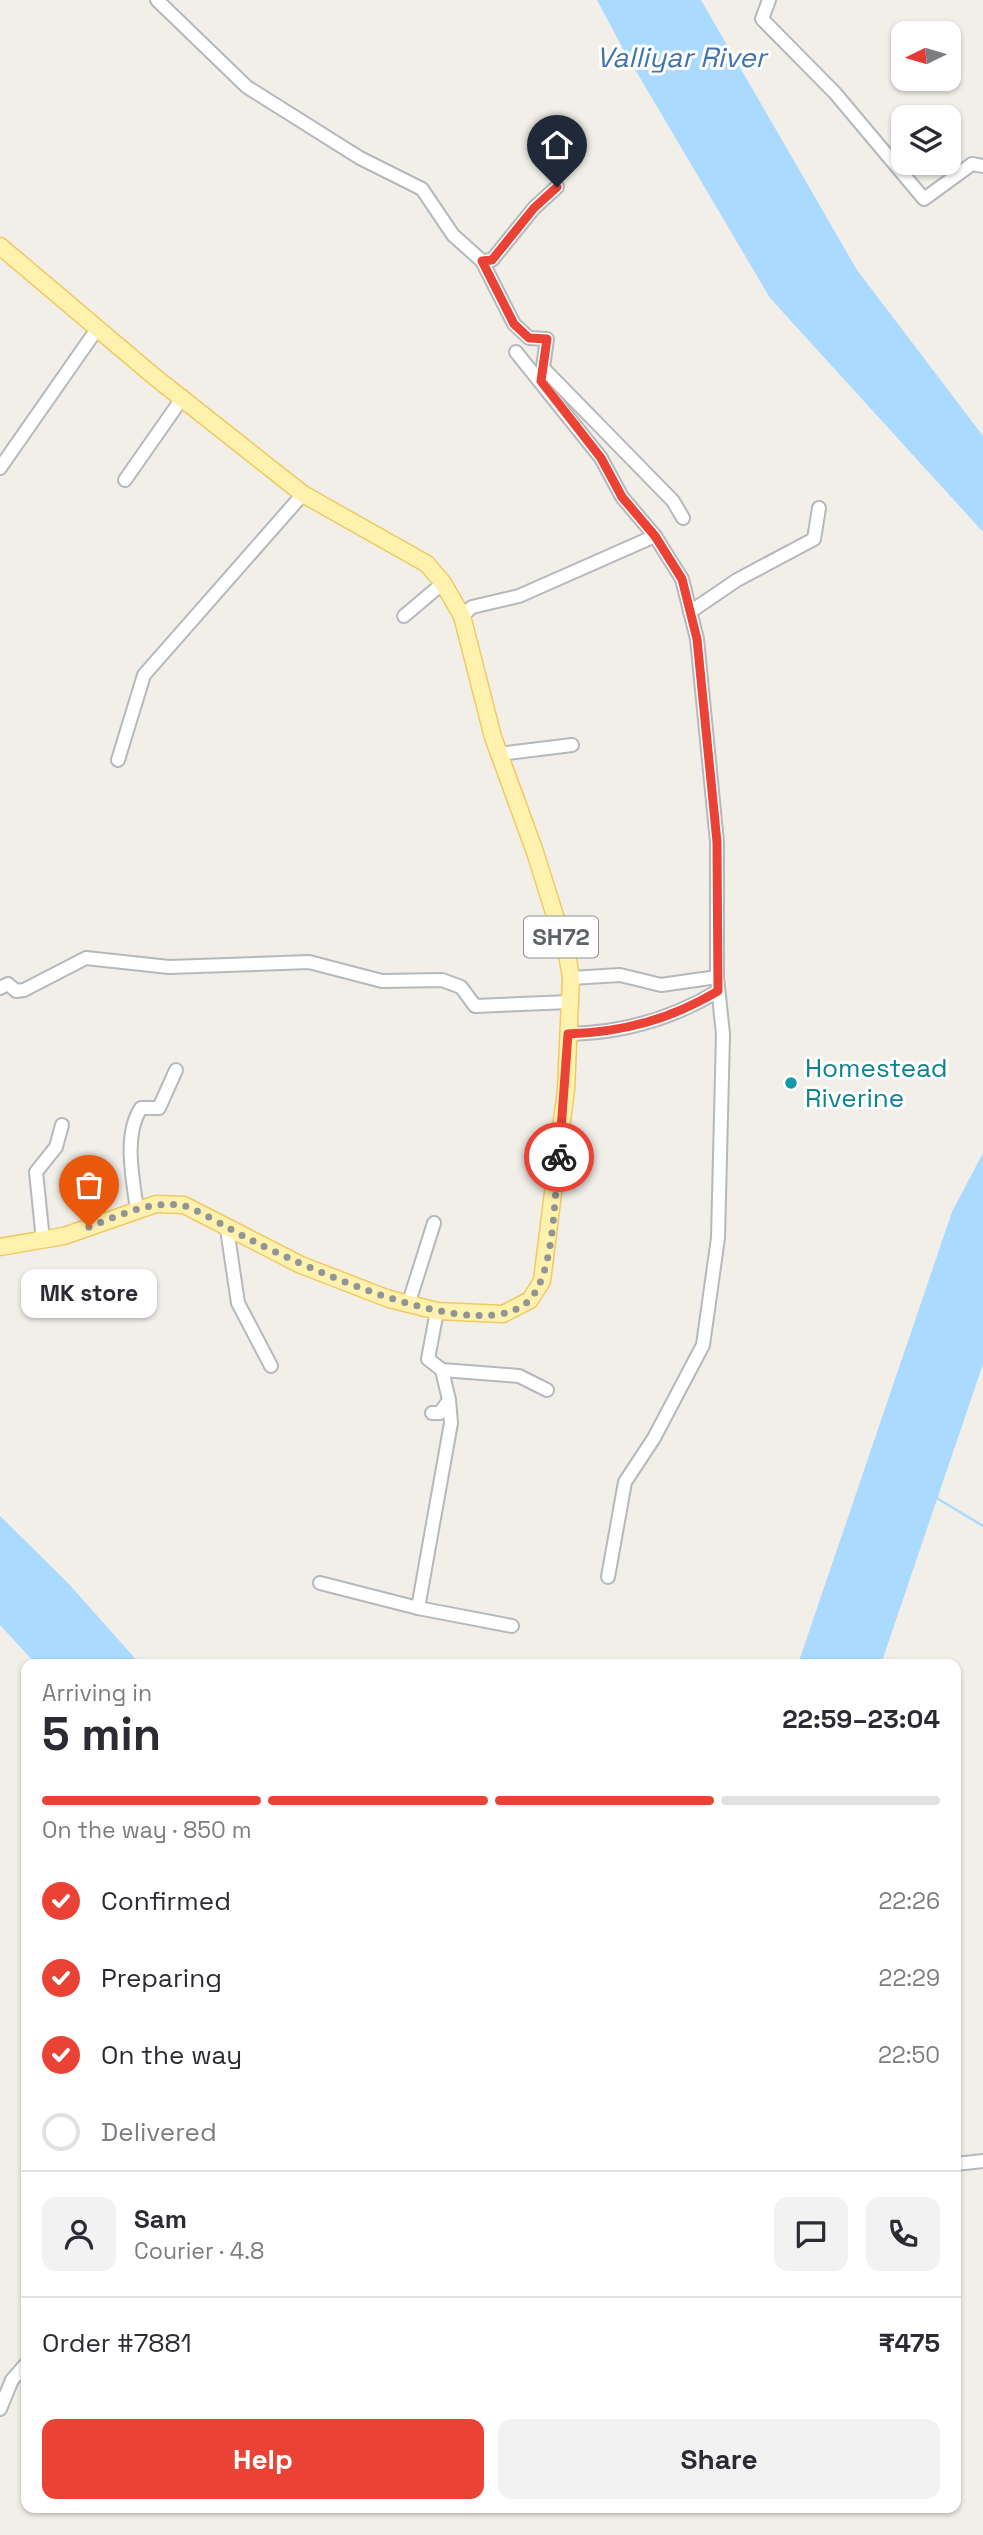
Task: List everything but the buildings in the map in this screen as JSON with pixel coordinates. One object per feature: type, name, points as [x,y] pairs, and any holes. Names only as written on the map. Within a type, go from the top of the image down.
[{"type":"main road","name":"SH72","points":[[0,246],[97,329],[303,494],[407,551],[427,564],[443,583],[462,616],[499,754],[567,954],[571,978],[566,1089],[542,1281],[530,1300],[503,1314],[438,1311],[350,1285],[227,1229],[184,1205],[156,1204],[64,1236],[0,1247]]},
{"type":"street","points":[[157,0],[247,87],[359,158],[422,189],[453,235],[482,261],[514,324],[529,338],[547,339],[542,375],[601,458],[622,497],[655,536],[682,579],[697,639],[717,842],[717,977],[723,1034],[718,1238],[703,1345],[654,1438],[625,1482],[608,1577]]},
{"type":"street","points":[[769,0],[762,19],[835,93],[924,199],[972,164],[983,166]]},
{"type":"street","points":[[482,261],[492,260],[534,208],[557,187]]},
{"type":"street","points":[[0,468],[97,329]]},
{"type":"street","points":[[516,352],[673,501],[682,518]]},
{"type":"street","points":[[125,481],[183,397]]},
{"type":"street","points":[[118,760],[144,676],[303,494]]},
{"type":"street","points":[[690,612],[737,580],[814,539],[819,508]]},
{"type":"street","points":[[462,616],[472,607],[519,596],[655,536]]},
{"type":"street","points":[[404,616],[443,583]]},
{"type":"street","points":[[499,754],[572,745]]},
{"type":"street","points":[[0,988],[8,984],[16,991],[24,990],[86,958],[169,967],[309,962],[383,981],[442,980],[461,987],[475,1006],[570,1002]]},
{"type":"street","points":[[571,978],[620,975],[661,985],[717,977]]},
{"type":"street","points":[[568,1034],[610,1033],[694,1006],[718,991]]},
{"type":"street","points":[[137,1210],[132,1175],[133,1121],[141,1108],[159,1108],[176,1070]]},
{"type":"street","points":[[43,1240],[36,1172],[56,1147],[62,1125]]},
{"type":"street","points":[[409,1302],[434,1223]]},
{"type":"street","points":[[227,1229],[238,1303],[271,1366]]},
{"type":"street","points":[[438,1311],[428,1359],[442,1370],[519,1376],[547,1390]]},
{"type":"street","points":[[418,1608],[451,1423],[442,1370]]},
{"type":"street","points":[[432,1413],[440,1413],[449,1400]]},
{"type":"street","points":[[320,1583],[418,1608],[512,1626]]},
{"type":"street","points":[[961,2163],[983,2161]]},
{"type":"street","points":[[0,2409],[12,2380],[21,2370]]},
{"type":"water","name":"Valliyar River","points":[[597,0],[701,0],[857,270],[983,436],[983,532],[770,298],[623,49]]},
{"type":"water","points":[[983,1153],[983,1364],[883,1659],[800,1659],[952,1212]]},
{"type":"water","points":[[0,1516],[68,1583],[136,1659],[31,1659],[0,1625]]},
{"type":"waterway","points":[[935,1497],[983,1526]]},
{"type":"way so far","points":[[89,1227],[156,1204],[184,1205],[301,1265],[350,1285],[438,1311],[485,1316],[503,1314],[530,1300],[542,1281],[559,1157]]},
{"type":"place","name":"Homestead Riverine","points":[[791,1083]]},
{"type":"place","name":"MK store","points":[[89,1227]]},
{"type":"route","points":[[557,187],[534,208],[492,260],[482,261],[514,324],[529,338],[547,339],[541,381],[601,458],[622,497],[655,536],[682,579],[697,639],[705,748],[717,842],[719,958],[718,991],[694,1006],[610,1033],[568,1034],[559,1157]]}]
